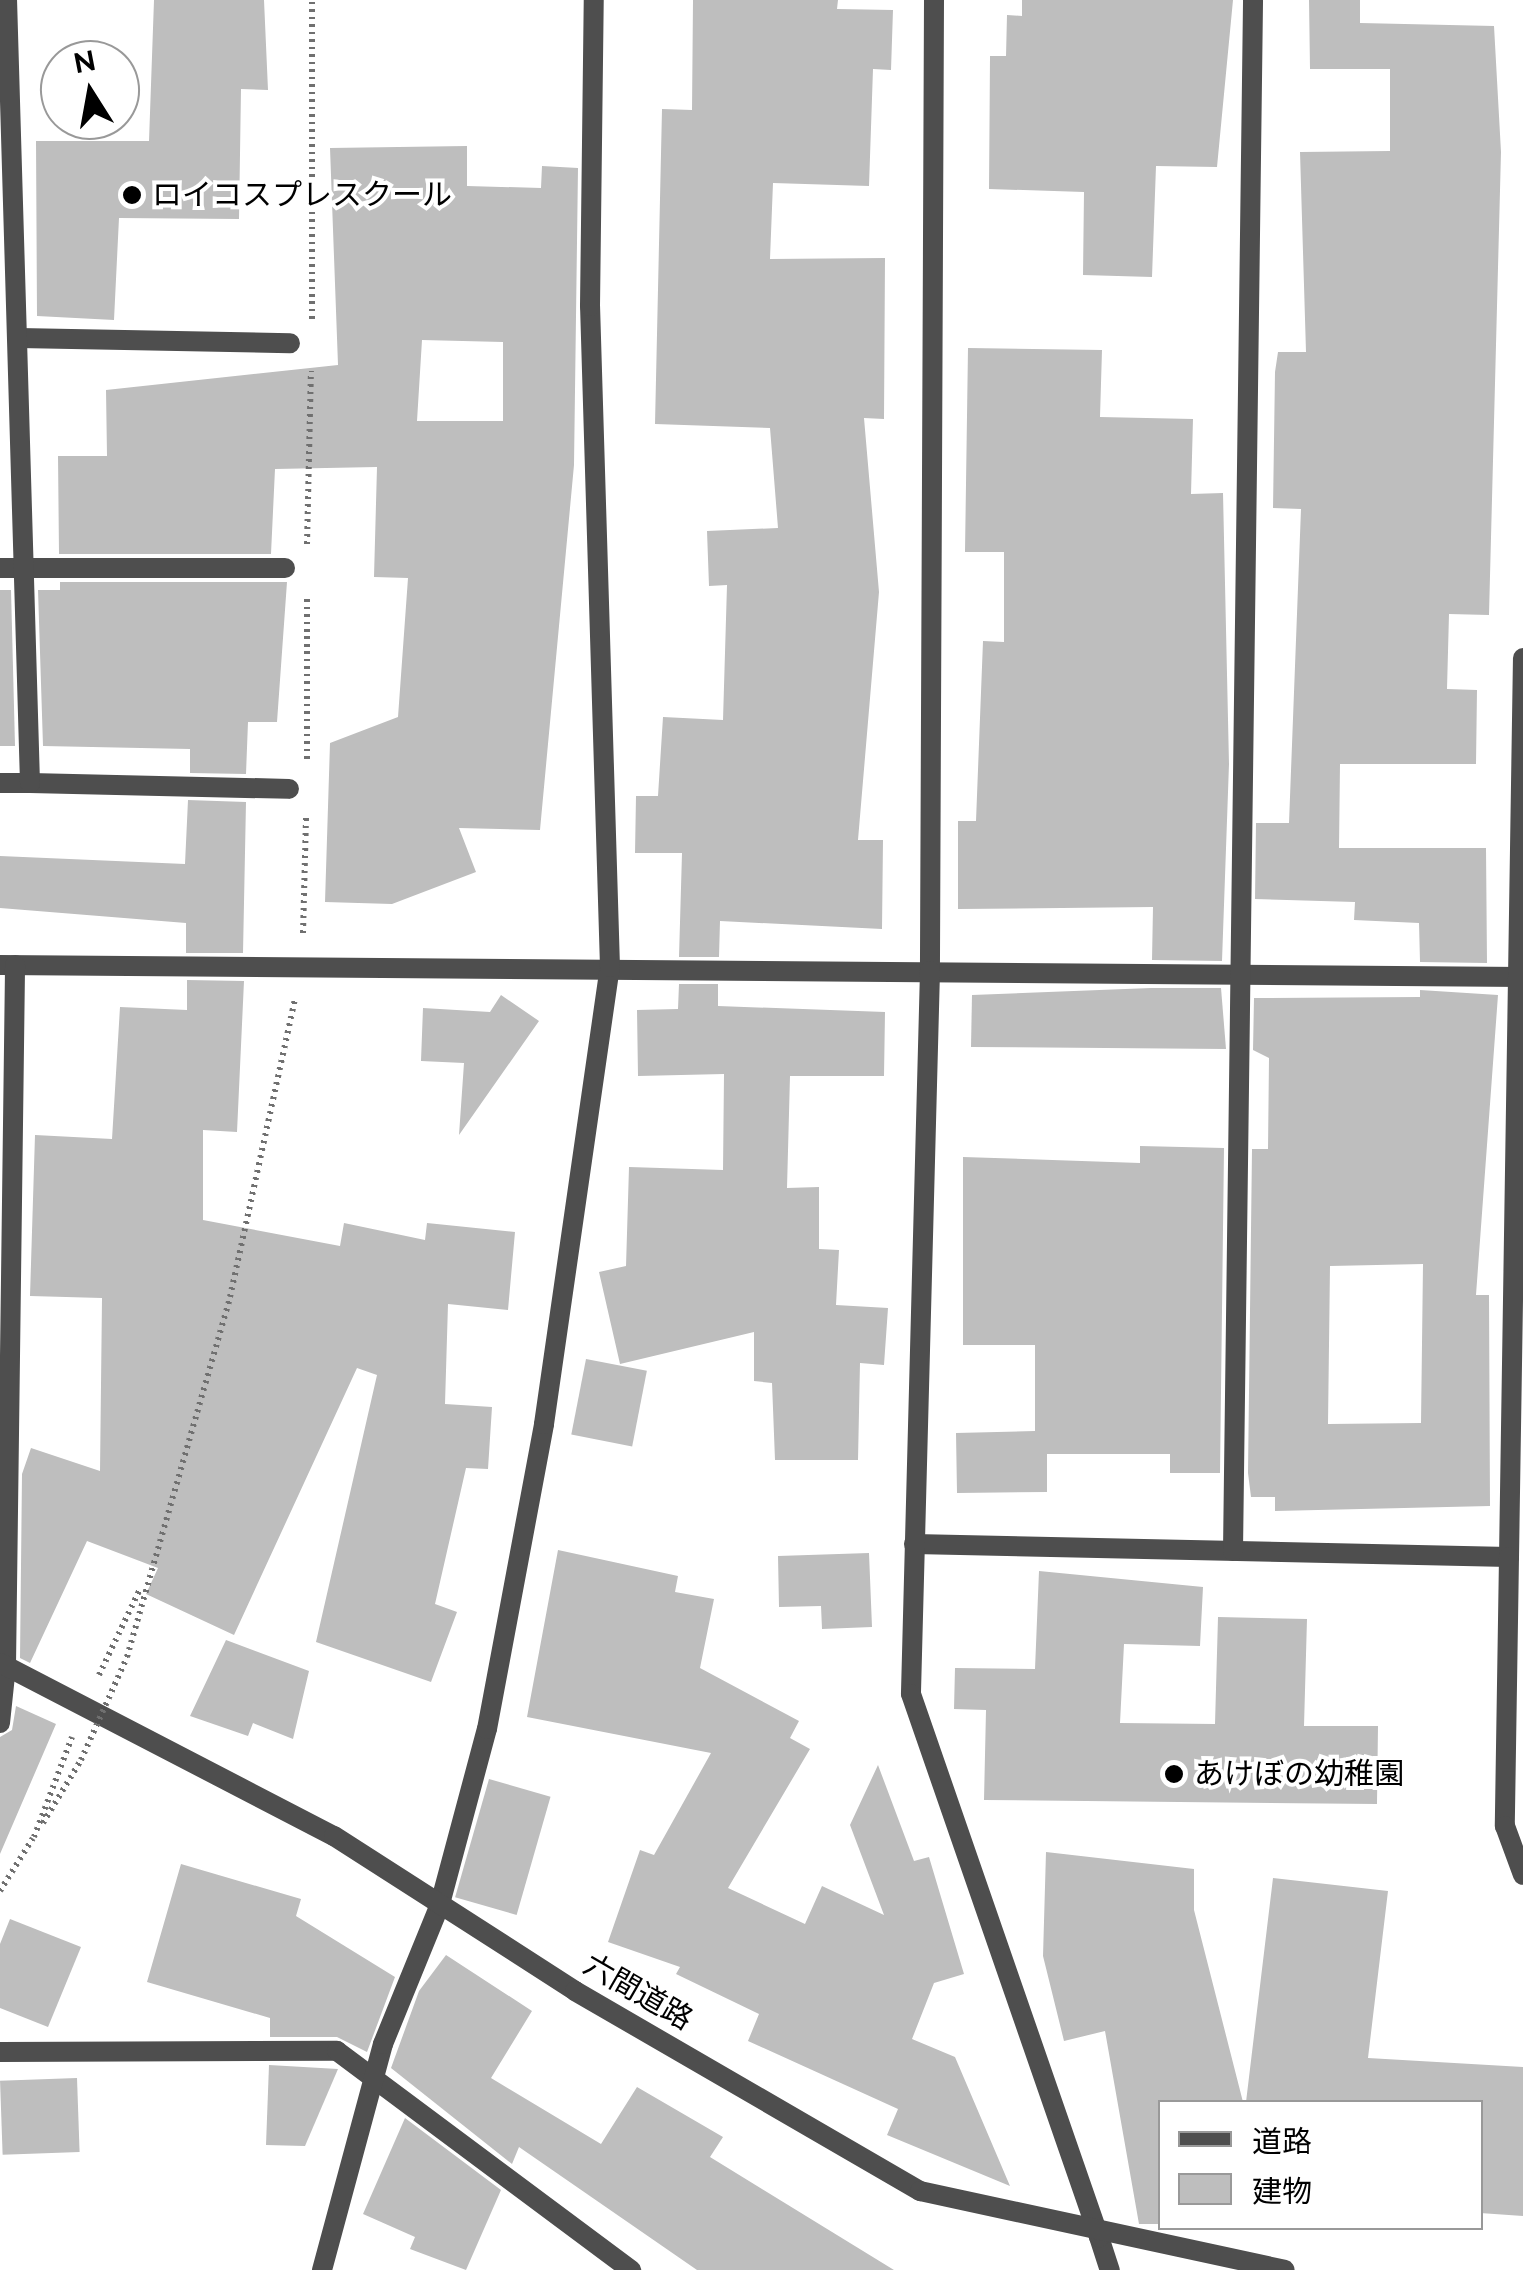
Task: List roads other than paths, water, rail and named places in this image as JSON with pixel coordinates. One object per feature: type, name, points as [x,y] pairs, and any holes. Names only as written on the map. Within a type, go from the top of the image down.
[{"type":"street","points":[[7,0],[3,28],[9,338],[26,569],[30,783]]},
{"type":"street","points":[[322,2270],[374,2077],[440,1904],[486,1729],[544,1424],[610,967],[590,306],[594,0]]},
{"type":"street","points":[[934,0],[930,971],[911,1694],[931,1772],[1048,2070],[1110,2270]]},
{"type":"street","points":[[1233,1551],[1254,0]]},
{"type":"street","points":[[9,338],[290,343]]},
{"type":"street","points":[[0,568],[285,568]]},
{"type":"street","points":[[1523,658],[1505,1826],[1523,1875]]},
{"type":"street","points":[[0,783],[289,789]]},
{"type":"street","points":[[0,1723],[7,965],[930,971],[1239,968],[1519,977]]},
{"type":"street","points":[[914,1544],[1509,1558]]},
{"type":"street","name":"六間道路","points":[[3,1664],[334,1836],[440,1904],[920,2191],[1099,2236],[1286,2270]]},
{"type":"street","points":[[0,2052],[337,2051],[631,2270]]},
{"type":"place","name":"ロイコスプレスクール","points":[[132,195]]},
{"type":"place","name":"あけぼの幼稚園","points":[[1174,1774]]}]
